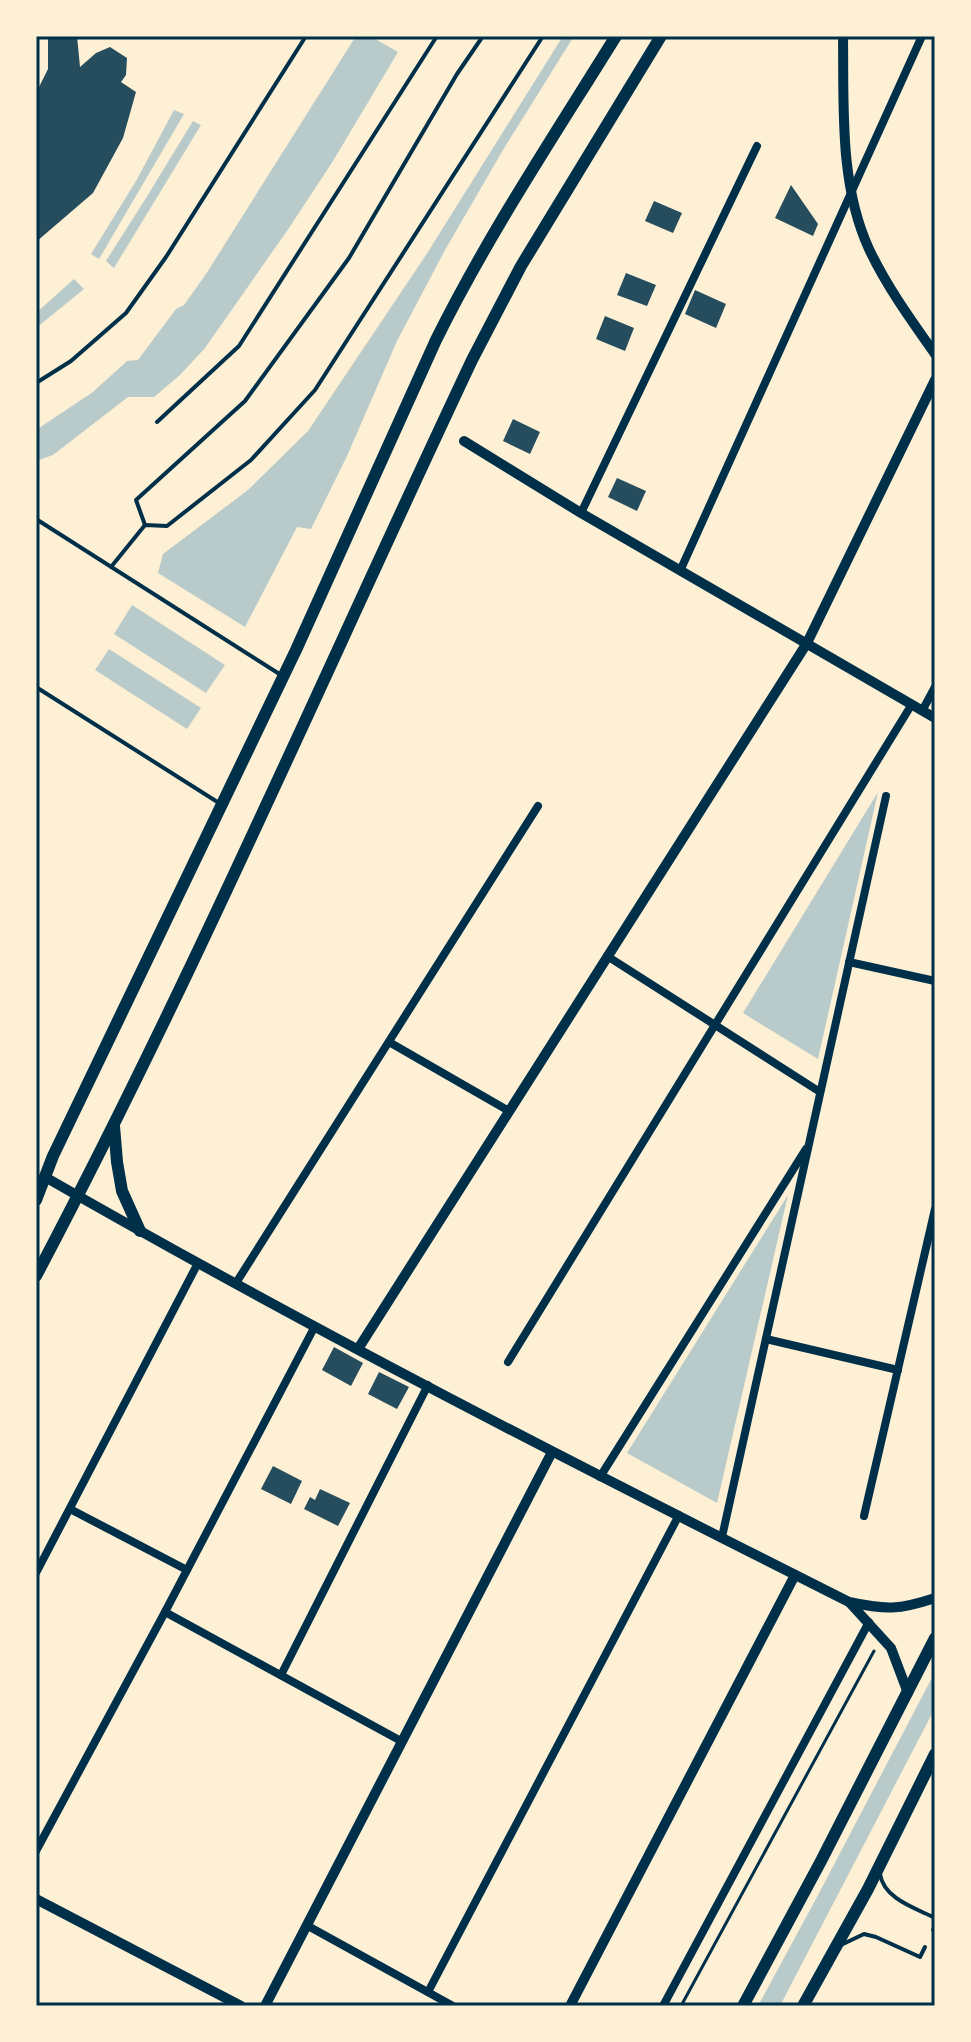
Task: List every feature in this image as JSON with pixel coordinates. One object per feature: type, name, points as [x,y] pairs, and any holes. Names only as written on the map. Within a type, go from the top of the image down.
[{"type":"main road","points":[[36,1200],[60,1142],[283,677],[460,292],[616,36]]},
{"type":"main road","points":[[36,1276],[166,1018],[472,360],[521,266],[661,36]]},
{"type":"main road","points":[[114,1124],[122,1191],[140,1231]]},
{"type":"main road","points":[[743,2006],[935,1638]]},
{"type":"main road","points":[[803,2006],[837,1947],[935,1754]]},
{"type":"street","points":[[843,36],[845,131],[851,193],[868,247],[890,289],[935,354]]},
{"type":"street","points":[[680,571],[922,36]]},
{"type":"street","points":[[581,513],[757,146]]},
{"type":"street","points":[[358,1349],[807,643],[935,380]]},
{"type":"street","points":[[464,441],[581,513],[935,718]]},
{"type":"street","points":[[922,711],[935,687]]},
{"type":"street","points":[[508,1362],[912,704]]},
{"type":"street","points":[[722,1537],[886,796]]},
{"type":"street","points":[[236,1283],[538,806]]},
{"type":"street","points":[[607,956],[820,1092]]},
{"type":"street","points":[[849,962],[935,981]]},
{"type":"street","points":[[389,1042],[509,1111]]},
{"type":"street","points":[[600,1477],[809,1144]]},
{"type":"street","points":[[45,1177],[198,1263],[552,1452],[849,1602],[878,1609],[906,1608],[935,1598]]},
{"type":"street","points":[[864,1516],[935,1209]]},
{"type":"street","points":[[36,1573],[198,1263]]},
{"type":"street","points":[[36,1851],[315,1326]]},
{"type":"street","points":[[766,1339],[898,1370]]},
{"type":"street","points":[[281,1675],[428,1385]]},
{"type":"street","points":[[265,2006],[552,1452]]},
{"type":"street","points":[[70,1509],[187,1570]]},
{"type":"street","points":[[428,1992],[679,1515]]},
{"type":"street","points":[[36,1547],[47,1553]]},
{"type":"street","points":[[570,2006],[795,1575]]},
{"type":"street","points":[[849,1602],[891,1648],[908,1693]]},
{"type":"street","points":[[165,1612],[401,1741]]},
{"type":"street","points":[[663,2006],[869,1622]]},
{"type":"street","points":[[36,1899],[241,2006]]},
{"type":"street","points":[[308,1926],[453,2006]]},
{"type":"lane","points":[[36,383],[71,361],[126,313],[174,244],[306,36]]},
{"type":"lane","points":[[157,422],[239,346],[437,36]]},
{"type":"lane","points":[[145,525],[136,500],[245,401],[349,258],[457,74],[483,36]]},
{"type":"lane","points":[[145,525],[167,526],[251,460],[315,390],[543,36]]},
{"type":"lane","points":[[36,519],[283,677]]},
{"type":"lane","points":[[111,567],[145,525]]},
{"type":"lane","points":[[36,687],[221,805]]},
{"type":"lane","points":[[879,1866],[887,1891],[935,1918]]},
{"type":"lane","points":[[837,1947],[864,1934],[920,1957],[925,1947]]},
{"type":"path","points":[[681,2006],[882,1637]]},
{"type":"shaded area","points":[[356,36],[370,36],[398,52],[333,161],[205,348],[154,397],[128,397],[53,455],[36,461],[36,430],[93,392],[127,361],[138,360],[176,309],[184,305]]},
{"type":"shaded area","points":[[563,36],[574,36],[445,250],[397,341],[311,529],[297,527],[245,627],[158,573],[163,554],[248,490],[308,431],[426,255]]},
{"type":"shaded area","points":[[174,110],[184,114],[99,259],[91,254],[136,181]]},
{"type":"shaded area","points":[[193,121],[201,125],[114,268],[106,261]]},
{"type":"shaded area","points":[[74,279],[84,289],[36,328],[36,313]]},
{"type":"shaded area","points":[[132,605],[225,665],[206,693],[114,634]]},
{"type":"shaded area","points":[[109,649],[201,708],[187,729],[95,670]]},
{"type":"shaded area","points":[[878,792],[818,1059],[743,1013]]},
{"type":"shaded area","points":[[788,1195],[717,1503],[627,1453]]},
{"type":"shaded area","points":[[935,1672],[935,1708],[780,2006],[758,2006],[817,1897]]},
{"type":"building","points":[[48,36],[77,36],[80,67],[96,53],[110,47],[127,58],[126,75],[121,82],[136,92],[123,138],[93,193],[36,242],[36,93],[48,69]]},
{"type":"building","points":[[791,185],[818,224],[813,236],[775,218]]},
{"type":"building","points":[[654,201],[682,213],[673,233],[645,221]]},
{"type":"building","points":[[626,273],[656,285],[647,306],[617,295]]},
{"type":"building","points":[[695,290],[726,304],[716,328],[685,314]]},
{"type":"building","points":[[605,316],[634,328],[625,351],[596,339]]},
{"type":"building","points":[[513,419],[540,432],[530,454],[503,441]]},
{"type":"building","points":[[617,478],[646,491],[637,511],[608,497]]},
{"type":"building","points":[[334,1347],[363,1363],[351,1386],[322,1370]]},
{"type":"building","points":[[379,1372],[409,1387],[397,1409],[368,1394]]},
{"type":"building","points":[[273,1466],[302,1481],[291,1504],[261,1489]]},
{"type":"building","points":[[320,1489],[350,1503],[338,1526],[304,1509],[310,1497],[315,1500]]}]
